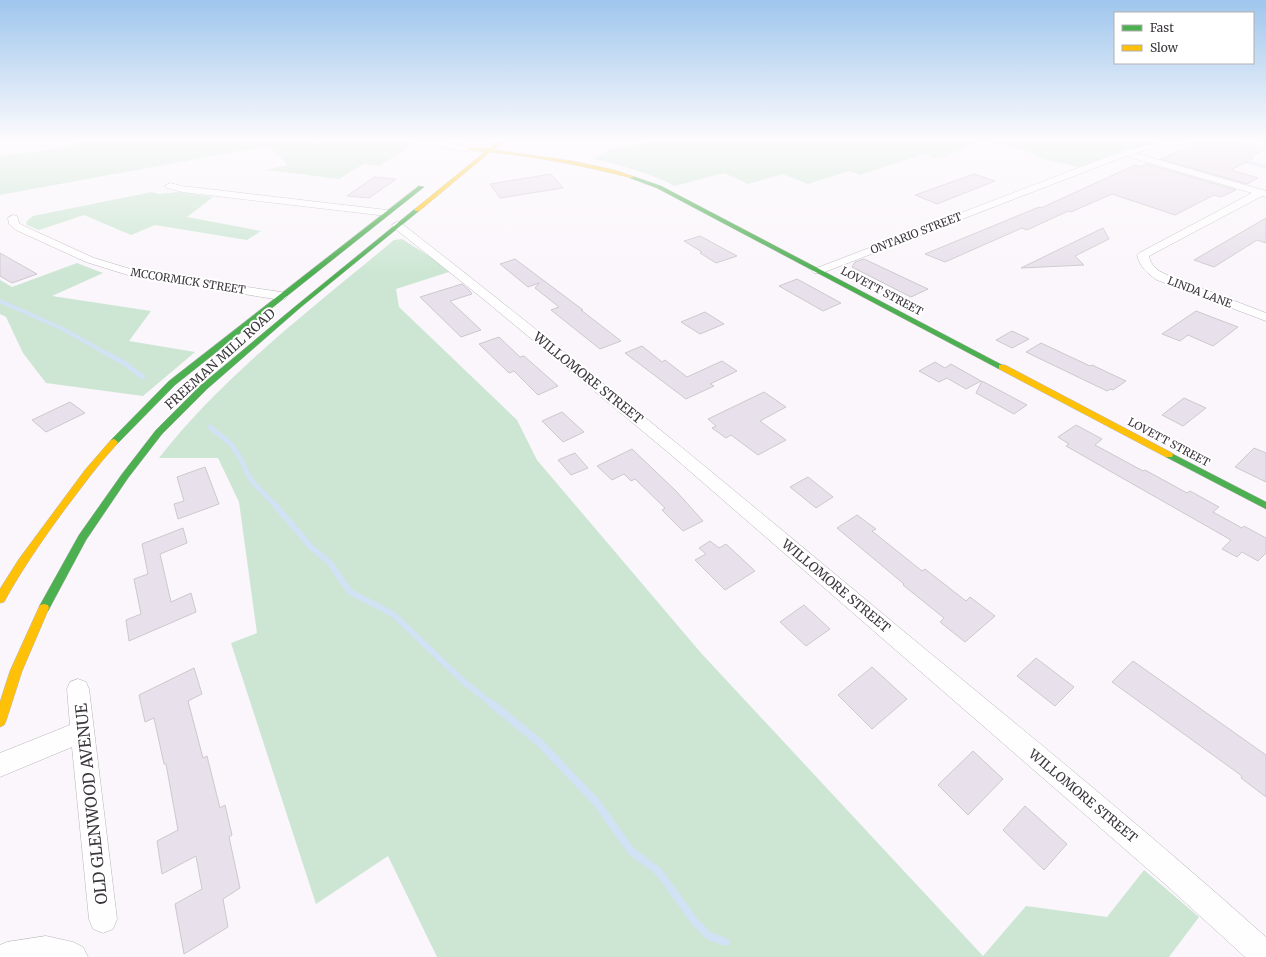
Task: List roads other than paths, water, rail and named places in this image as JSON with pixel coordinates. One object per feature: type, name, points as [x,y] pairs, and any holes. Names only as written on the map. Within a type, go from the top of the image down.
[{"type":"main road","name":"FREEMAN MILL ROAD","points":[[0,721],[16,671],[46,604],[82,538],[125,476],[159,432],[204,387],[392,219],[424,186]]},
{"type":"main road","name":"FREEMAN MILL ROAD","points":[[0,599],[13,574],[100,456],[172,382],[281,296],[439,186]]},
{"type":"main road","name":"LOVETT STREET","points":[[654,186],[684,200],[1266,506]]},
{"type":"street","points":[[170,186],[182,189],[392,219]]},
{"type":"street","name":"ONTARIO STREET","points":[[818,271],[1043,186]]},
{"type":"street","points":[[1234,186],[1263,194]]},
{"type":"street","name":"LINDA LANE","points":[[1263,194],[1143,255],[1144,263],[1152,272],[1161,277],[1266,317]]},
{"type":"street","name":"MCCORMICK STREET","points":[[13,218],[14,224],[20,228],[84,257],[113,268],[156,278],[281,296]]},
{"type":"street","name":"WILLOMORE STREET","points":[[392,219],[675,449],[1175,874],[1266,957]]},
{"type":"street","name":"OLD GLENWOOD AVENUE","points":[[78,689],[103,919]]},
{"type":"street","points":[[0,765],[42,749],[82,731]]},
{"type":"street","points":[[7,957],[46,951],[73,957]]},
{"type":"waterway","points":[[0,301],[65,330],[107,354]]},
{"type":"waterway","points":[[106,353],[124,363],[143,377]]},
{"type":"waterway","points":[[210,427],[230,443],[238,454],[251,480],[277,507]]},
{"type":"waterway","points":[[276,506],[311,547],[330,563],[350,592],[393,614],[464,682],[492,704]]},
{"type":"waterway","points":[[491,703],[540,743],[597,803],[631,851],[658,871],[696,923],[709,936],[726,942]]}]
